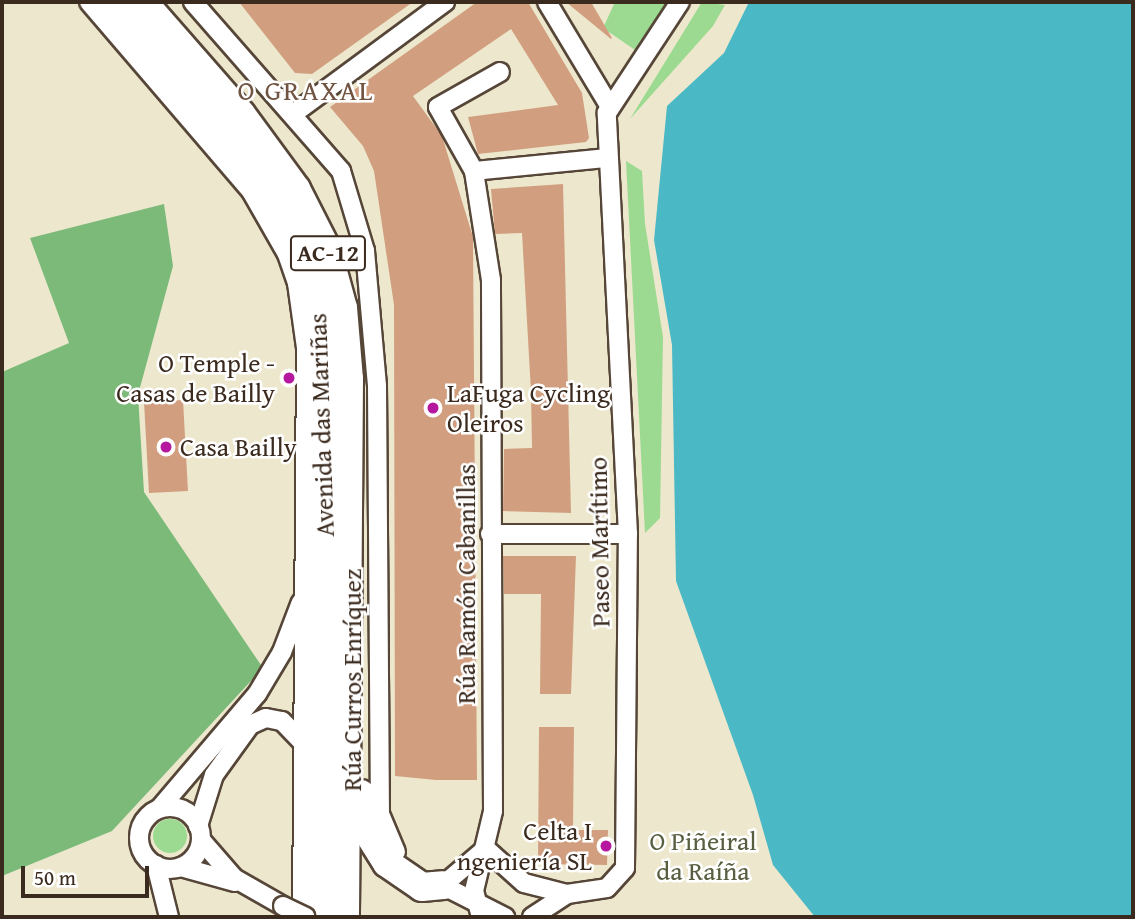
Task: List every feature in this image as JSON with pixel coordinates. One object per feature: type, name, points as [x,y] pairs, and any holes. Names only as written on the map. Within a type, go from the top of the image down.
[{"type":"highway","name":"Avenida das Mariñas","points":[[110,2],[228,134],[269,187],[289,218],[317,298],[323,370],[325,539],[320,917]]},
{"type":"highway","name":"Avenida das Mariñas","points":[[143,2],[277,160],[327,250],[343,308],[349,379],[345,917]]},
{"type":"highway","points":[[349,565],[359,626],[365,828],[397,873],[422,887],[443,885]]},
{"type":"street","points":[[89,2],[251,191],[287,254],[297,283],[306,348],[304,917],[247,887],[185,866],[156,866]]},
{"type":"street","name":"Rúa Curros Enríquez","points":[[193,2],[341,171],[365,251],[377,386],[380,814],[385,835],[406,864],[505,917]]},
{"type":"street","points":[[293,114],[445,2]]},
{"type":"street","points":[[547,2],[609,105],[680,2]]},
{"type":"street","name":"Rúa Ramón Cabanillas","points":[[475,899],[493,811],[491,280],[474,172],[438,107],[500,72]]},
{"type":"street","name":"Paseo Marítimo","points":[[531,917],[567,894],[607,888],[625,868],[628,534],[606,158],[609,105]]},
{"type":"street","points":[[474,172],[606,158]]},
{"type":"street","points":[[490,534],[628,534]]},
{"type":"street","points":[[169,915],[156,866],[144,854],[139,837],[145,820],[159,809],[270,674],[300,606],[306,560]]},
{"type":"street","points":[[169,915],[185,866],[200,833],[214,775],[250,725],[266,718],[282,721],[306,746]]},
{"type":"street","points":[[159,809],[186,812],[218,864],[247,887]]},
{"type":"street","points":[[443,885],[473,864],[485,848],[524,883],[567,894]]},
{"type":"street","points":[[475,899],[481,917]]},
{"type":"green space","points":[[615,2],[668,2],[638,52],[603,28]]},
{"type":"green space","points":[[702,2],[725,5],[713,26],[630,119]]},
{"type":"green space","points":[[626,161],[642,171],[645,224],[663,337],[660,518],[645,533]]},
{"type":"green space","points":[[164,204],[173,266],[138,395],[144,492],[263,668],[112,831],[2,876],[2,372],[69,343],[30,238]]},
{"type":"green space","points":[[170,819],[182,824],[187,836],[182,848],[170,853],[158,848],[153,836],[158,824]]},
{"type":"water","points":[[749,2],[1133,2],[1133,917],[815,917],[773,865],[753,795],[676,581],[672,345],[654,240],[667,106],[724,53]]},
{"type":"building","points":[[239,2],[413,2],[312,74],[295,73]]},
{"type":"building","points":[[477,2],[528,2],[582,93],[589,138],[586,142],[478,154],[468,117],[558,105],[511,29],[413,96],[442,136],[473,237],[477,780],[436,780],[395,776],[394,305],[374,171],[363,146],[330,107]]},
{"type":"building","points":[[566,2],[591,2],[612,38],[611,39]]},
{"type":"building","points":[[563,184],[571,513],[503,511],[504,449],[532,448],[531,392],[522,233],[495,234],[491,189]]},
{"type":"building","name":"Casa Bailly","points":[[183,400],[188,491],[149,493],[144,402]]},
{"type":"building","points":[[503,556],[576,556],[571,694],[540,694],[541,594],[504,594]]},
{"type":"building","points":[[539,727],[574,727],[573,830],[608,830],[607,865],[538,864]]},
{"type":"place","name":"O Temple - Casas de Bailly","points":[[289,378]]},
{"type":"place","name":"LaFuga Cycling Oleiros","points":[[433,408]]},
{"type":"place","name":"Casa Bailly","points":[[166,447]]},
{"type":"place","name":"Celta I ngeniería SL","points":[[606,846]]},
{"type":"district","name":"O GRAXAL","points":[[306,90]]},
{"type":"park label","name":"O Piñeiral da Raíña","points":[[703,856]]}]
